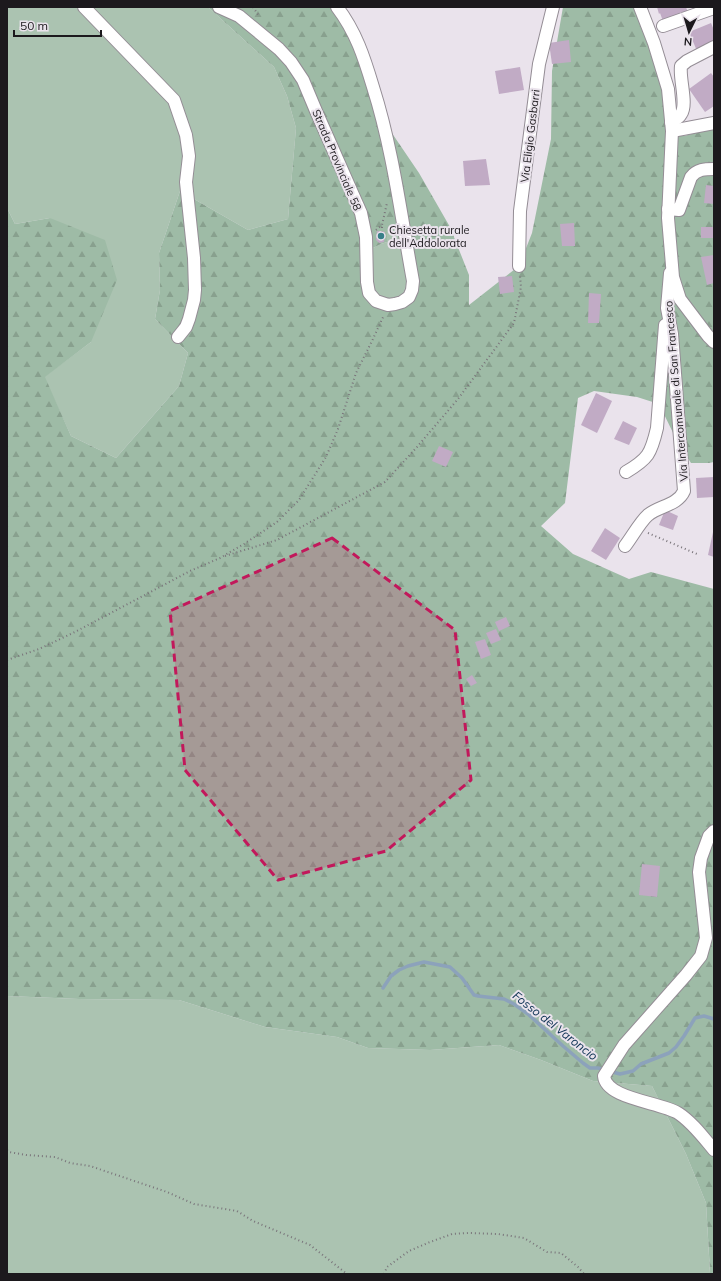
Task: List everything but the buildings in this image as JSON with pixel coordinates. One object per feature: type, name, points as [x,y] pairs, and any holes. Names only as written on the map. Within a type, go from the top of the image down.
[{"type":"street","points":[[84,7],[174,100],[186,135],[189,147],[189,156],[186,182],[194,258],[195,290],[189,319],[186,327],[178,337]]},
{"type":"street","name":"Strada Provinciale 58","points":[[219,7],[239,16],[261,33],[279,48],[299,72],[361,213],[366,237],[367,282],[369,293],[376,301],[388,305]]},
{"type":"street","points":[[336,7],[358,41],[383,120],[413,281],[412,290],[409,297],[402,302],[388,305]]},
{"type":"street","name":"Via Eligio Gasbarri","points":[[519,266],[520,211],[539,64],[553,7]]},
{"type":"street","points":[[640,7],[654,43],[668,89],[671,126],[668,218],[673,277],[680,299],[714,342]]},
{"type":"street","points":[[663,26],[714,8]]},
{"type":"street","points":[[671,126],[683,112],[684,102],[680,66],[714,46]]},
{"type":"street","points":[[671,126],[714,123]]},
{"type":"street","points":[[668,209],[679,210],[691,177],[694,173],[700,170],[714,168]]},
{"type":"street","name":"Via Intercomunale di San Francesco","points":[[625,546],[647,516],[677,500],[684,491],[672,334],[667,308],[671,256]]},
{"type":"street","points":[[626,472],[641,463],[649,454],[654,444],[657,428],[667,308]]},
{"type":"street","points":[[714,831],[709,836],[699,872],[706,938],[701,956],[624,1045],[604,1076],[604,1081],[609,1087],[622,1094],[668,1108],[681,1115],[690,1122],[714,1150]]},
{"type":"path","points":[[382,232],[387,202]]},
{"type":"path","points":[[366,237],[382,225]]},
{"type":"path","points":[[7,660],[39,649],[73,633],[190,571],[220,558],[277,540],[385,482],[458,399],[514,323],[521,287],[519,266]]},
{"type":"path","points":[[220,558],[277,522],[299,500],[326,457],[338,429],[356,373],[388,305]]},
{"type":"path","points":[[638,528],[697,554]]},
{"type":"path","points":[[7,1150],[9,1152],[26,1155],[55,1157],[70,1163],[90,1166],[167,1192],[194,1204],[237,1211],[253,1221],[310,1245],[347,1274]]},
{"type":"path","points":[[384,1274],[387,1267],[408,1251],[452,1234],[469,1233],[498,1234],[524,1238],[548,1252],[561,1253],[584,1274]]},
{"type":"highlighted area","points":[[332,538],[455,630],[471,780],[386,851],[278,880],[185,770],[170,611]]},
{"type":"green space","points":[[7,7],[208,7],[274,67],[287,96],[296,128],[288,219],[248,230],[180,191],[159,253],[160,290],[155,319],[188,353],[179,386],[116,458],[71,436],[44,377],[91,342],[50,218],[15,224],[7,208]]},
{"type":"green space","points":[[208,7],[337,7],[383,120],[419,173],[450,227],[469,275],[469,305],[519,266],[532,233],[551,139],[552,71],[563,7],[640,7],[654,43],[672,131],[684,136],[714,128],[714,462],[691,463],[678,443],[659,404],[637,397],[594,391],[578,398],[565,503],[541,526],[573,554],[629,579],[651,572],[714,589],[714,1274],[709,1274],[706,1203],[686,1154],[652,1086],[593,1081],[499,1045],[430,1050],[368,1048],[337,1037],[265,1027],[179,1000],[79,999],[7,996],[7,208],[15,224],[50,218],[105,240],[117,280],[91,342],[45,377],[71,436],[116,458],[179,386],[188,353],[155,319],[160,290],[159,253],[180,191],[248,230],[288,219],[296,128],[287,96],[274,67]],"holes":[[[399,228],[407,279],[403,293],[395,299],[383,298],[376,293],[372,286],[371,249],[387,242],[387,232]]]},
{"type":"green space","points":[[399,228],[407,281],[403,293],[399,297],[395,299],[387,299],[376,293],[372,286],[371,249],[387,242],[387,232]]},
{"type":"green space","points":[[7,996],[79,999],[179,1000],[265,1027],[337,1037],[368,1048],[430,1050],[499,1045],[593,1081],[652,1086],[686,1154],[706,1203],[710,1273],[7,1274]]},
{"type":"waterway","name":"Fosso del Varoncio","points":[[383,988],[391,976],[408,966],[424,962],[450,967],[462,978],[474,995],[504,999],[514,1004],[528,1014],[590,1068],[598,1068],[620,1074],[633,1071],[641,1064],[669,1053],[676,1047],[695,1018],[704,1016],[714,1019]]},
{"type":"place","name":"Chiesetta rurale dell'Addolorata","points":[[381,236]]}]
